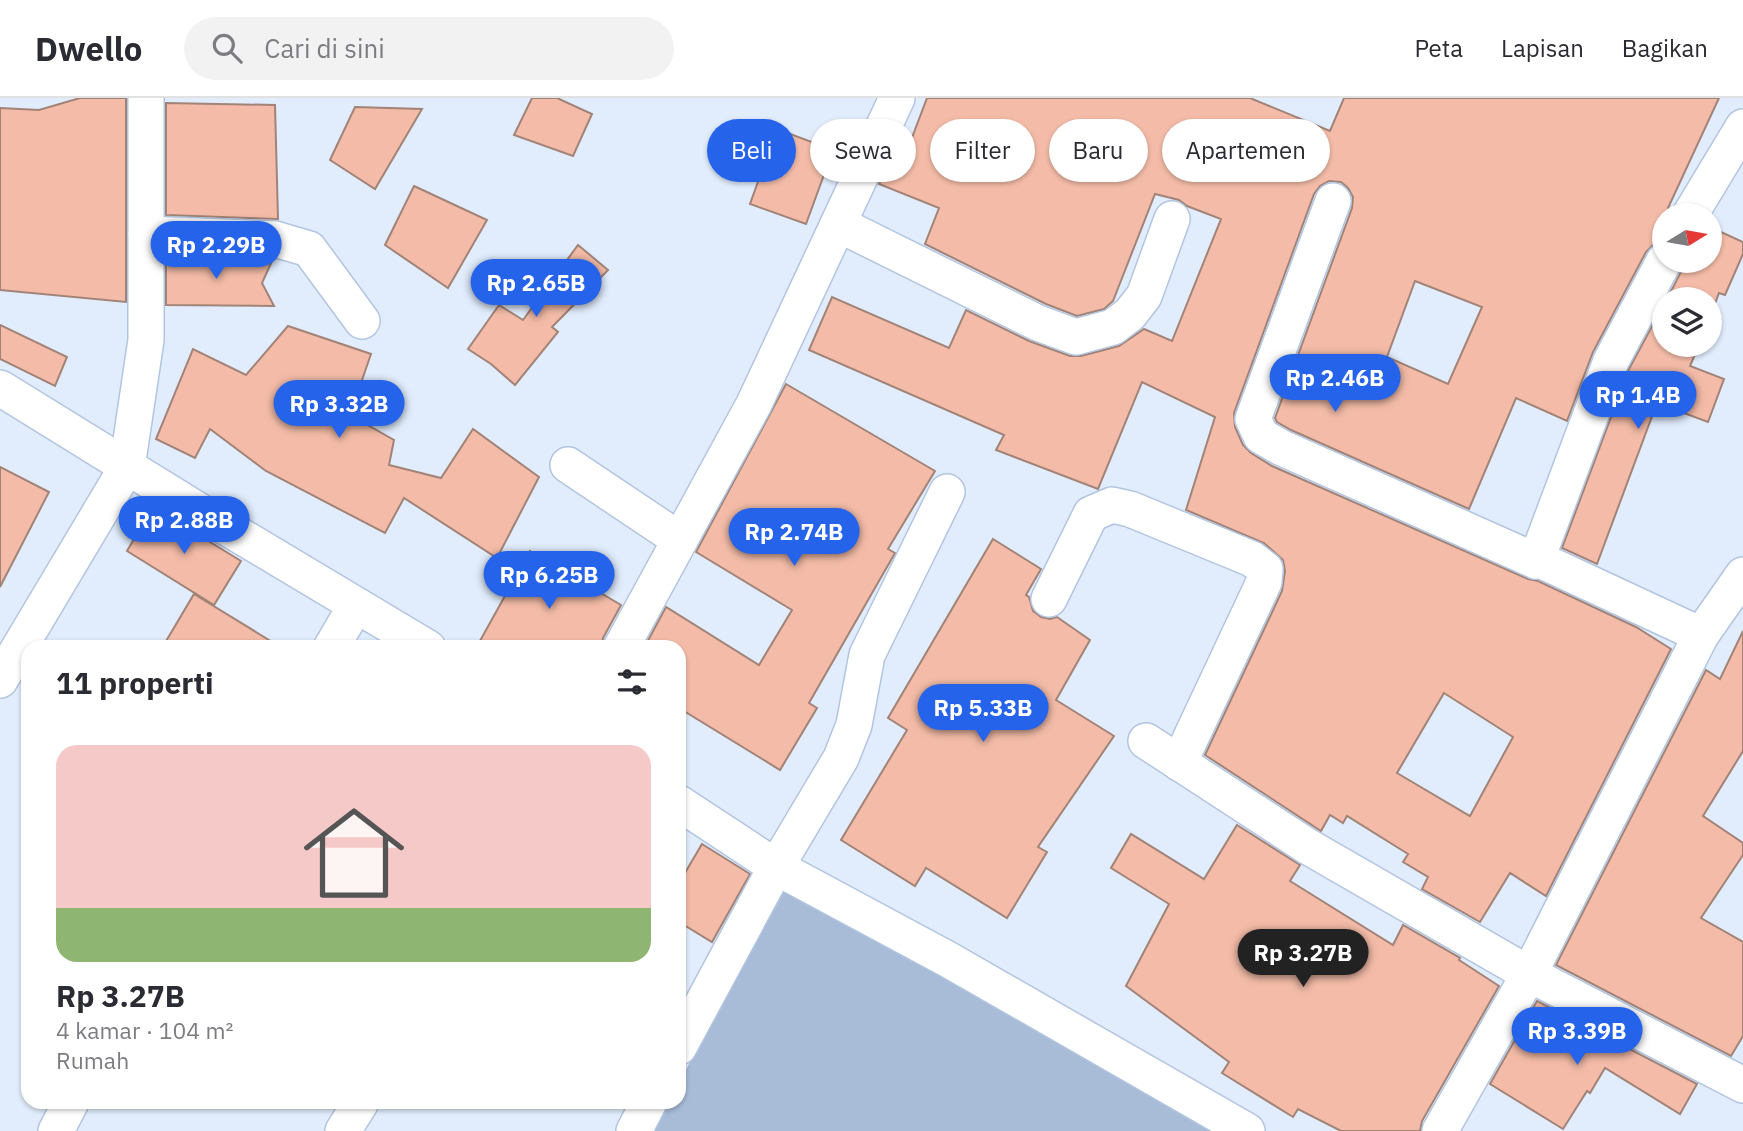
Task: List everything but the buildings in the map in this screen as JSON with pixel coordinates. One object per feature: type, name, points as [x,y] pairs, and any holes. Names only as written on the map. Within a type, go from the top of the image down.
[{"type":"street","points":[[24,640],[127,467],[146,340],[146,98]]},
{"type":"street","points":[[625,640],[754,404],[897,98]]},
{"type":"street","points":[[1697,203],[1743,127]]},
{"type":"street","points":[[1333,201],[1253,419],[1261,436],[1282,448],[1536,561],[1542,561],[1701,635]]},
{"type":"street","points":[[838,224],[1038,323],[1076,337],[1113,327],[1130,314],[1144,296],[1172,219]]},
{"type":"street","points":[[146,234],[275,239],[309,249],[362,321]]},
{"type":"street","points":[[1536,561],[1611,361],[1658,273]]},
{"type":"street","points":[[0,388],[415,640]]},
{"type":"street","points":[[568,465],[680,540]]},
{"type":"street","points":[[686,1034],[776,867],[841,758],[854,724],[867,655],[947,492]]},
{"type":"street","points":[[1049,599],[1091,514],[1112,505],[1130,509],[1252,559],[1265,569],[1265,582],[1179,763]]},
{"type":"street","points":[[1440,1131],[1529,974],[1701,635],[1743,575]]},
{"type":"street","points":[[336,640],[356,605]]},
{"type":"street","points":[[0,680],[21,645]]},
{"type":"street","points":[[1146,741],[1307,846],[1529,974],[1743,1085]]},
{"type":"street","points":[[686,808],[776,867],[949,960],[1247,1131]]},
{"type":"street","points":[[55,1131],[67,1109]]},
{"type":"street","points":[[343,1131],[357,1109]]},
{"type":"street","points":[[634,1131],[645,1109]]},
{"type":"shaded area","points":[[782,885],[1218,1131],[654,1131],[666,1109],[686,1109],[686,1070]]}]
